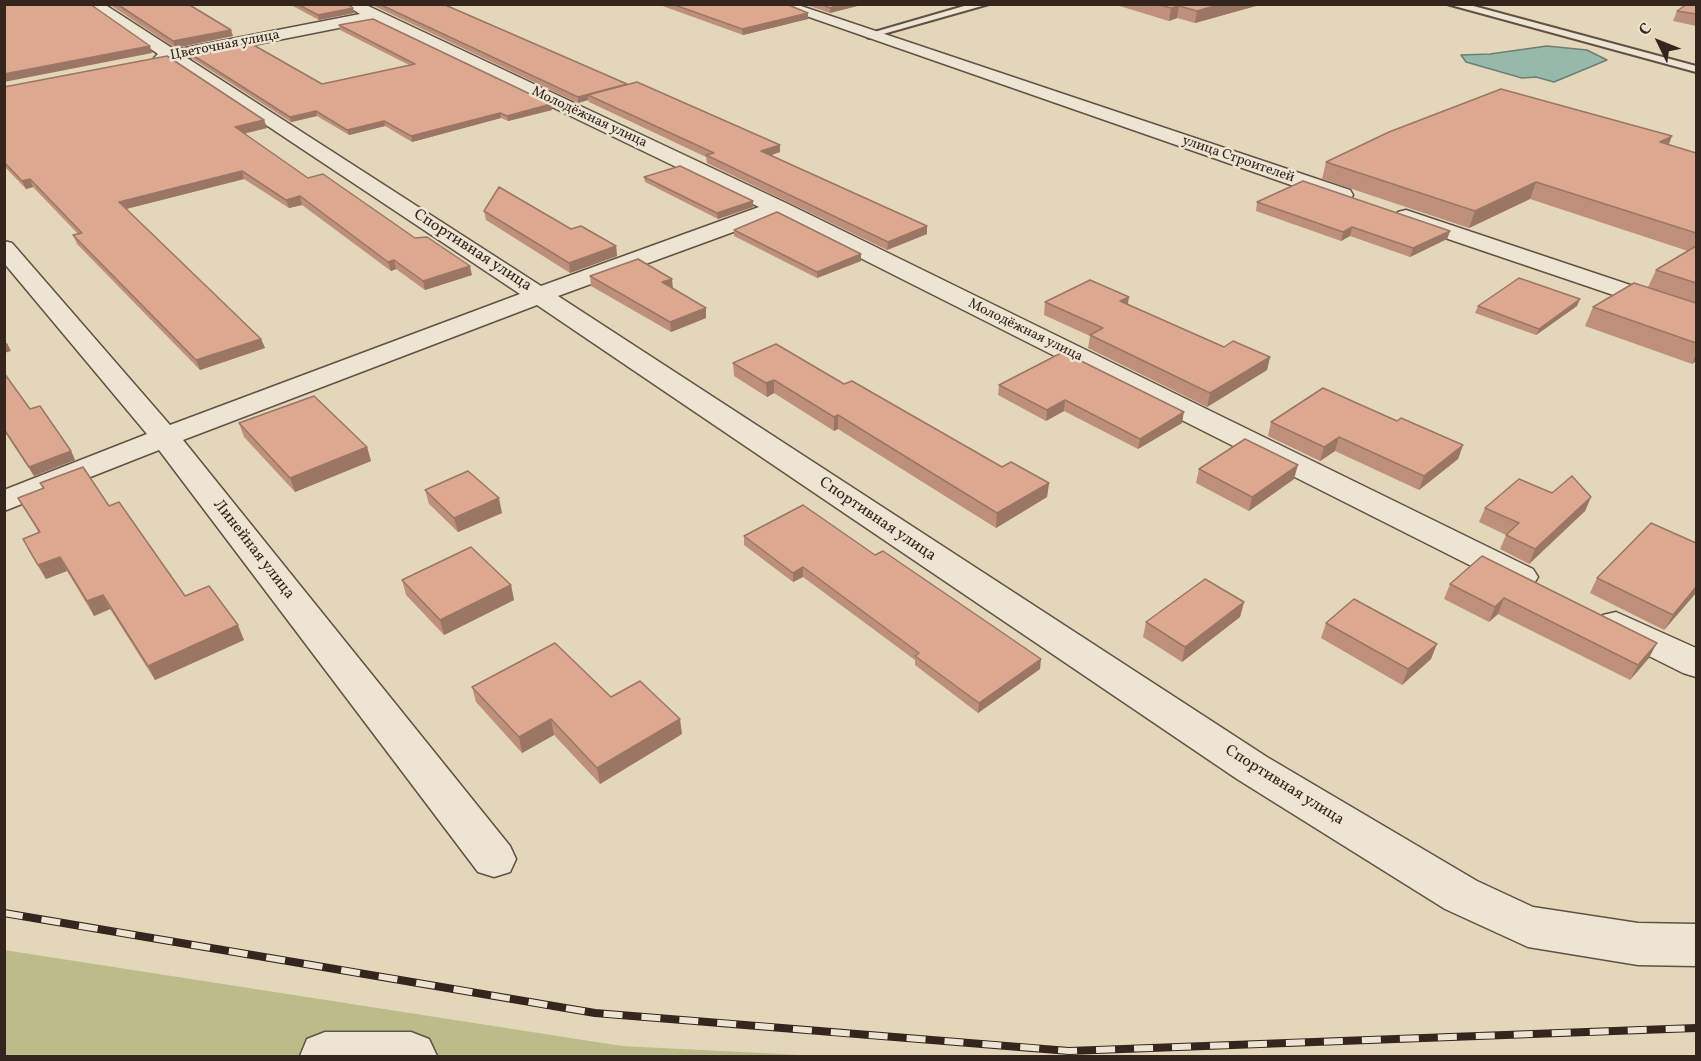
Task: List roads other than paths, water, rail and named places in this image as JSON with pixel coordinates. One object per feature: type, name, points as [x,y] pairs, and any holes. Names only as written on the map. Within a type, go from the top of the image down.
[{"type":"street","name":"Спортивная улица","points":[[93,4],[539,295],[1252,768],[1461,895],[1528,927],[1638,944],[1696,945]]},
{"type":"street","name":"Молодёжная улица","points":[[351,4],[778,208],[1547,590]]},
{"type":"street","name":"улица Строителей","points":[[780,4],[1356,200]]},
{"type":"street","name":"Цветочная улица","points":[[140,63],[375,16]]},
{"type":"street","points":[[4,502],[165,437],[539,295],[778,208]]},
{"type":"street","points":[[1390,212],[1696,315]]},
{"type":"street","name":"Линейная улица","points":[[4,248],[165,437],[494,859]]},
{"type":"street","points":[[1590,611],[1696,664]]},
{"type":"street","points":[[326,1056],[411,1056]]},
{"type":"lane","points":[[869,35],[984,4]]},
{"type":"lane","points":[[1452,4],[1696,69]]},
{"type":"railway","points":[[4,913],[595,1013],[1069,1051],[1696,1028]]}]
